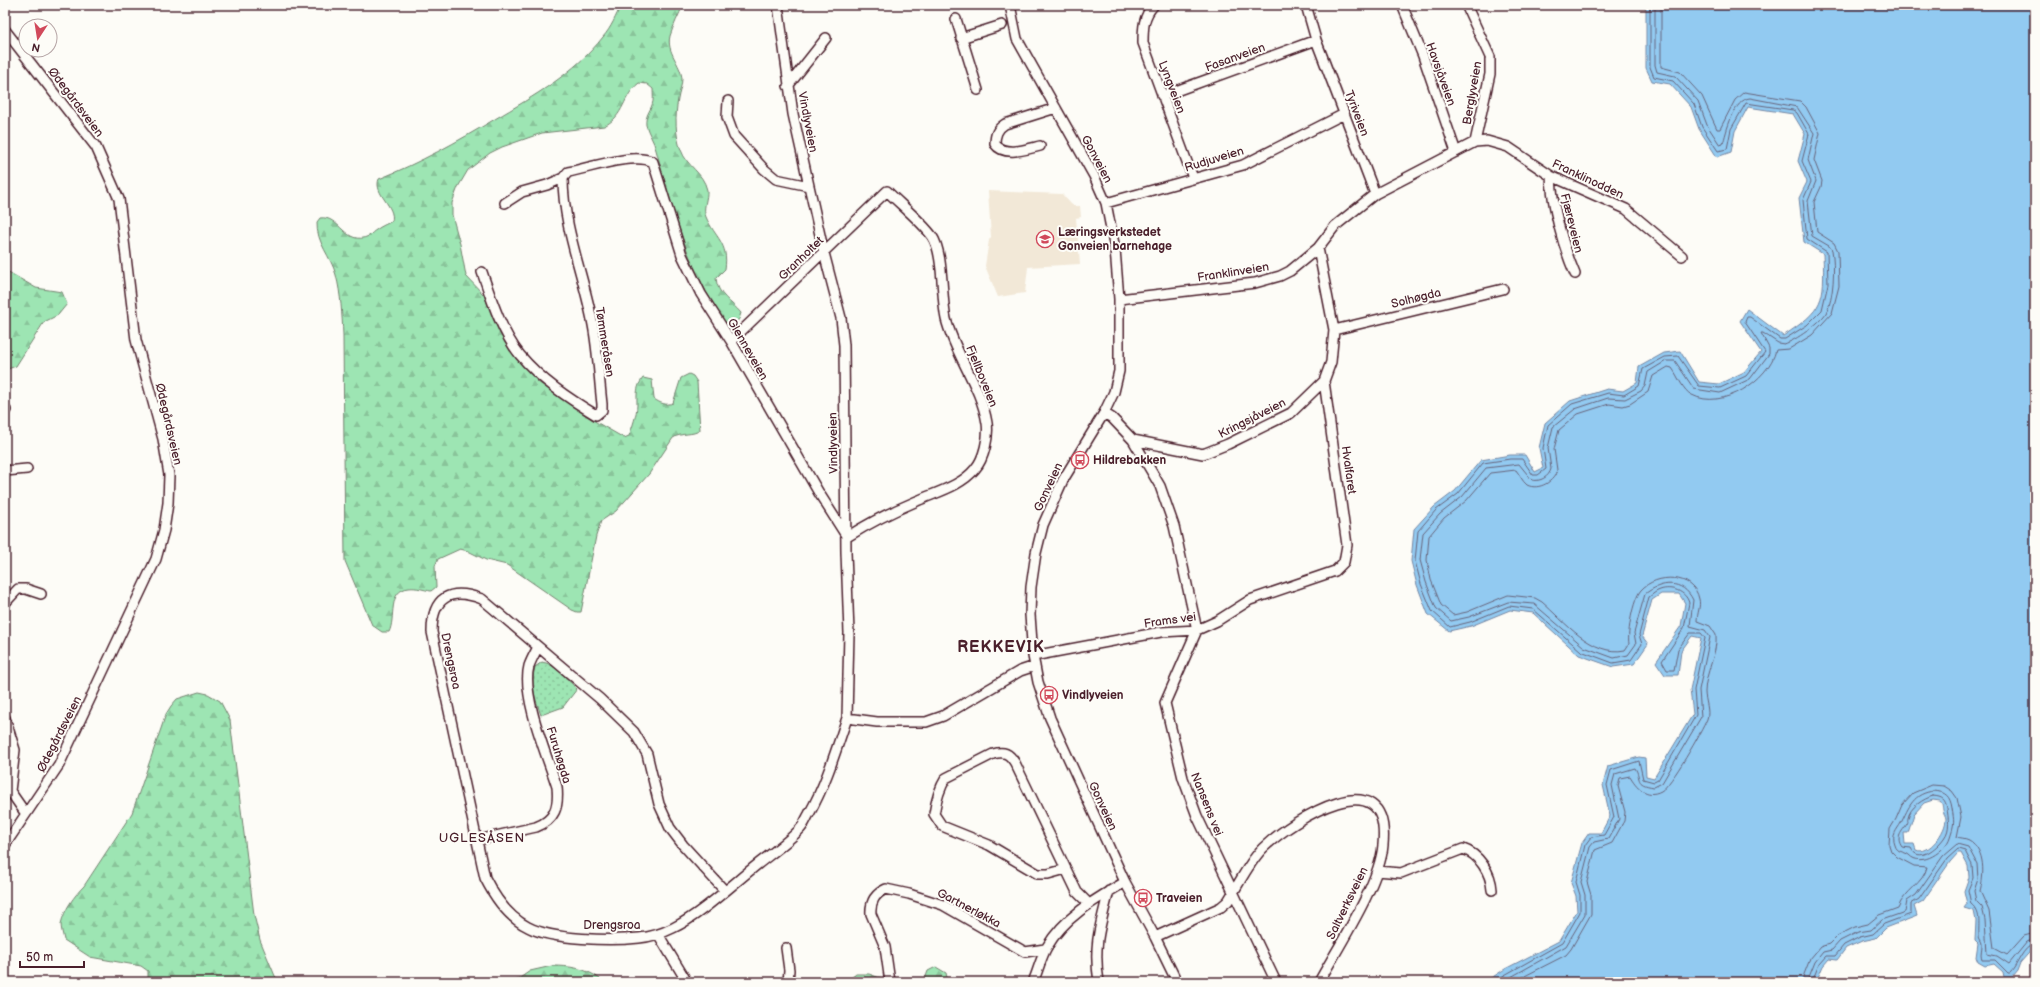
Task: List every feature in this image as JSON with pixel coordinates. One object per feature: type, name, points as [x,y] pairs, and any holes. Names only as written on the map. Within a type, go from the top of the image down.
[{"type":"street","name":"Vindlyveien","points":[[778,5],[788,86],[824,253],[841,318],[844,345],[849,633],[847,718]]},
{"type":"street","name":"Gonveien","points":[[1010,5],[1017,39],[1094,176],[1106,203],[1115,249],[1119,299],[1119,371],[1114,392],[1104,414],[1070,466],[1043,525],[1036,553],[1031,587],[1030,615],[1033,656],[1050,718],[1125,882],[1155,937],[1177,982]]},
{"type":"street","name":"Lyngveien","points":[[1154,5],[1148,11],[1143,25],[1143,43],[1193,178]]},
{"type":"street","points":[[1306,5],[1316,40]]},
{"type":"street","name":"Havsjåveien","points":[[1402,5],[1423,56],[1456,152]]},
{"type":"street","name":"Berglyveien","points":[[1466,5],[1490,57],[1490,74],[1475,142]]},
{"type":"street","points":[[956,19],[978,90]]},
{"type":"street","points":[[961,38],[1002,25]]},
{"type":"street","name":"Ødegårdsveien","points":[[5,30],[96,147],[115,187],[123,224],[136,340],[163,439],[168,475],[168,503],[164,530],[156,559],[59,765],[15,833],[5,845]]},
{"type":"street","name":"Vindlyveien","points":[[788,86],[826,38]]},
{"type":"street","name":"Fasanveien","points":[[1162,96],[1316,40]]},
{"type":"street","name":"Tyriveien","points":[[1316,40],[1375,194]]},
{"type":"street","points":[[728,101],[727,117],[734,136],[764,169],[776,179],[809,186]]},
{"type":"street","points":[[1040,146],[1011,151],[1002,150],[995,144],[995,138],[1000,128],[1005,124],[1056,108]]},
{"type":"street","name":"Rudjuveien","points":[[1106,203],[1243,165],[1344,114]]},
{"type":"street","name":"Franklinveien","points":[[1119,299],[1267,281],[1290,271],[1318,248],[1334,226],[1375,194],[1475,142]]},
{"type":"street","name":"Franklinodden","points":[[1475,142],[1496,143],[1508,147],[1551,176],[1626,210],[1682,256]]},
{"type":"street","name":"Glenneveien","points":[[563,178],[568,172],[623,160],[641,159],[654,162],[682,255],[701,294],[731,341],[811,480],[847,537]]},
{"type":"street","name":"Fjæreveien","points":[[1551,176],[1552,193],[1569,259],[1575,274]]},
{"type":"street","points":[[505,203],[522,192],[547,185],[563,178]]},
{"type":"street","name":"Tømmeråsen","points":[[482,272],[498,315],[519,354],[555,389],[596,415],[602,410],[593,325],[581,280],[565,202],[563,178]]},
{"type":"street","name":"Granholtet","points":[[731,341],[887,191]]},
{"type":"street","name":"Fjellboveien","points":[[847,537],[859,529],[916,501],[954,486],[968,477],[976,468],[982,456],[988,425],[983,405],[946,321],[942,301],[937,246],[932,236],[887,191]]},
{"type":"street","name":"Kringsjåveien","points":[[1133,440],[1203,454],[1228,444],[1291,413],[1324,381],[1331,362],[1334,330],[1318,248]]},
{"type":"street","name":"Solhøgda","points":[[1334,330],[1504,289]]},
{"type":"street","name":"Hvalfaret","points":[[1324,381],[1345,523],[1347,545],[1344,562]]},
{"type":"street","points":[[1104,414],[1112,418],[1133,440],[1160,486],[1174,526],[1197,630]]},
{"type":"street","points":[[5,471],[27,469]]},
{"type":"street","name":"Frams vei","points":[[1033,656],[1161,632],[1197,630],[1217,621],[1250,600],[1336,571],[1344,562]]},
{"type":"street","points":[[5,603],[18,589],[26,589],[41,594]]},
{"type":"street","name":"Drengsroa","points":[[725,891],[683,845],[670,828],[659,804],[647,754],[634,732],[600,699],[482,599],[466,593],[450,595],[438,604],[434,612],[432,632],[485,878],[491,891],[506,910],[527,927],[553,935],[612,939],[640,938],[658,934],[675,927],[689,918],[725,891],[801,828],[817,800],[837,750],[847,718]]},
{"type":"street","name":"Nansens vei","points":[[1197,630],[1166,703],[1166,711],[1183,778],[1195,810],[1276,982]]},
{"type":"street","name":"Furuhøgda","points":[[478,840],[545,824],[556,811],[558,799],[557,787],[531,708],[527,685],[529,666],[538,647]]},
{"type":"street","points":[[847,718],[877,722],[926,722],[943,716],[1020,671],[1035,666]]},
{"type":"street","points":[[5,718],[15,750],[10,791],[26,814]]},
{"type":"street","points":[[1066,869],[1048,874],[1038,874],[989,845],[942,826],[934,814],[940,791],[946,778],[993,754],[1002,752],[1012,756],[1077,892],[1088,903]]},
{"type":"street","name":"Saltverksveien","points":[[1234,892],[1262,849],[1279,835],[1325,806],[1344,800],[1355,800],[1368,803],[1375,808],[1382,823],[1383,846],[1376,871],[1360,909],[1319,982]]},
{"type":"street","points":[[1376,871],[1401,873],[1463,849],[1468,850],[1486,869],[1492,881],[1492,890]]},
{"type":"street","points":[[1033,982],[1045,949],[1053,937],[1088,903],[1125,882]]},
{"type":"street","name":"Gartnerløkka","points":[[890,982],[887,958],[871,914],[870,906],[873,898],[886,889],[943,905],[1025,952],[1045,949]]},
{"type":"street","points":[[1099,982],[1097,968],[1097,938],[1109,892]]},
{"type":"street","points":[[1155,937],[1221,907],[1228,901],[1234,892]]},
{"type":"street","points":[[658,934],[687,982]]},
{"type":"street","points":[[786,948],[790,970],[788,982]]},
{"type":"shaded area","points":[[988,191],[1062,194],[1074,206],[1080,206],[1081,217],[1076,218],[1080,264],[1028,267],[1025,293],[998,297],[985,266],[989,240],[991,237]]},
{"type":"green space","points":[[621,5],[683,5],[671,32],[669,42],[682,79],[676,112],[678,138],[684,156],[705,184],[707,193],[705,214],[723,247],[726,260],[725,269],[716,278],[717,284],[722,294],[741,313],[739,319],[734,325],[726,323],[720,317],[702,284],[686,247],[655,147],[646,125],[646,119],[653,103],[653,89],[647,84],[639,83],[633,88],[616,117],[604,126],[542,133],[502,147],[490,153],[468,170],[458,187],[452,203],[452,215],[460,244],[466,276],[484,295],[493,319],[511,350],[538,382],[596,422],[624,438],[629,436],[633,425],[637,409],[638,388],[643,378],[652,380],[654,399],[661,403],[668,404],[673,403],[681,378],[689,374],[693,376],[697,382],[700,430],[673,438],[649,474],[616,511],[601,521],[596,536],[581,612],[572,610],[507,565],[486,560],[468,551],[460,549],[438,559],[435,566],[436,587],[431,591],[418,588],[409,588],[402,590],[398,594],[393,606],[389,632],[382,632],[372,625],[345,561],[342,312],[336,275],[321,243],[317,230],[317,222],[320,218],[327,218],[333,221],[348,234],[361,238],[369,236],[392,221],[391,210],[379,190],[379,179],[423,159],[481,128],[524,102],[567,73],[592,50],[603,37],[613,22]]},
{"type":"green space","points":[[5,270],[36,288],[62,292],[67,304],[58,315],[44,322],[16,366],[5,370]]},
{"type":"green space","points":[[542,662],[547,663],[557,669],[577,689],[563,707],[541,715],[535,697],[533,680],[535,667]]},
{"type":"green space","points":[[199,692],[208,694],[220,701],[230,720],[254,915],[260,940],[275,976],[281,982],[148,982],[148,971],[141,966],[90,957],[64,940],[61,924],[64,914],[132,813],[166,714],[177,699]]},
{"type":"green space","points":[[552,966],[565,966],[589,972],[600,979],[600,982],[514,982],[530,971]]},
{"type":"green space","points":[[936,967],[946,973],[948,982],[924,982],[928,971]]},
{"type":"green space","points":[[856,974],[869,974],[891,982],[846,982]]},
{"type":"water","points":[[1646,5],[2035,5],[2035,946],[2020,963],[2017,971],[2012,977],[2004,977],[2003,972],[1994,964],[1985,966],[1978,962],[1976,957],[1978,943],[1975,940],[1976,921],[1974,911],[1964,908],[1967,904],[1964,891],[1969,877],[1968,866],[1961,853],[1958,853],[1923,901],[1914,906],[1917,916],[1886,928],[1876,938],[1862,941],[1846,948],[1837,960],[1829,959],[1823,966],[1816,982],[1485,982],[1505,969],[1559,941],[1577,911],[1576,896],[1571,883],[1582,843],[1589,833],[1601,833],[1610,816],[1603,785],[1608,766],[1639,757],[1645,758],[1646,776],[1654,778],[1693,714],[1690,690],[1701,638],[1692,636],[1681,651],[1678,675],[1665,675],[1656,662],[1681,626],[1685,603],[1679,594],[1661,594],[1652,600],[1642,636],[1648,644],[1634,664],[1613,667],[1579,655],[1533,613],[1510,610],[1471,626],[1449,631],[1428,614],[1417,585],[1411,561],[1414,529],[1434,507],[1455,491],[1481,460],[1510,455],[1525,455],[1535,472],[1543,468],[1539,448],[1545,423],[1570,401],[1607,389],[1623,391],[1637,383],[1639,367],[1664,353],[1680,351],[1699,382],[1719,384],[1744,372],[1761,352],[1740,321],[1747,309],[1783,336],[1807,319],[1819,303],[1822,294],[1824,270],[1823,254],[1804,242],[1799,198],[1807,182],[1798,161],[1805,134],[1793,114],[1748,107],[1735,131],[1731,152],[1717,157],[1699,129],[1691,107],[1670,84],[1652,81],[1646,68]],"holes":[[[1933,800],[1940,801],[1946,819],[1943,830],[1936,841],[1931,846],[1921,851],[1916,850],[1914,844],[1905,844],[1904,833],[1908,833],[1914,814],[1924,803]]]},
{"type":"place","name":"Læringsverkstedet Gonveien barnehage","points":[[1045,239]]},
{"type":"place","name":"Hildrebakken","points":[[1080,460]]},
{"type":"place","name":"Vindlyveien","points":[[1049,695]]},
{"type":"place","name":"Traveien","points":[[1143,898]]},
{"type":"district","name":"REKKEVIK","points":[[1001,646]]},
{"type":"district","name":"UGLESÅSEN","points":[[482,837]]}]
